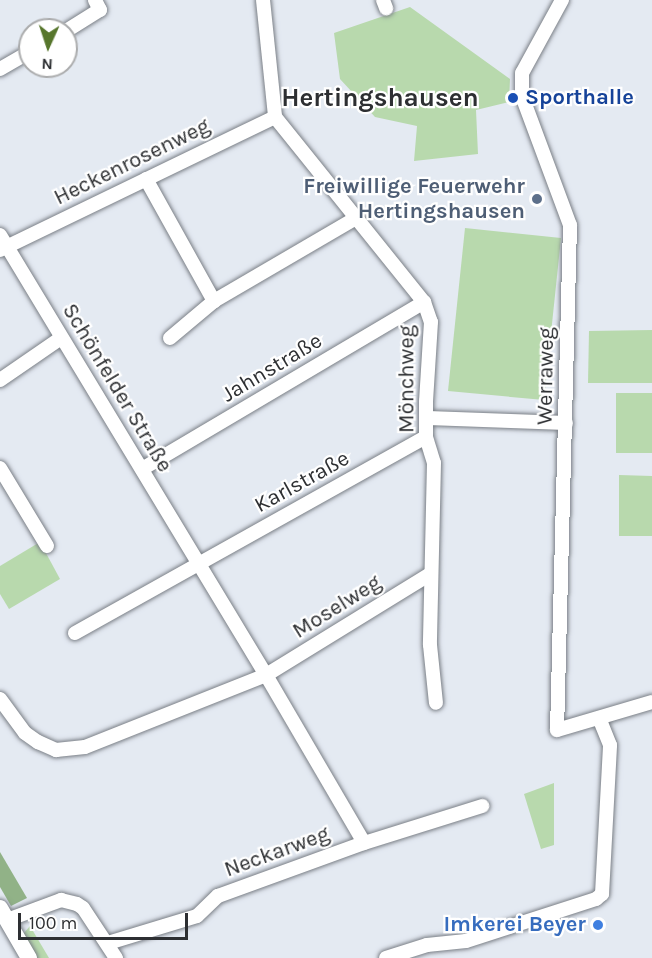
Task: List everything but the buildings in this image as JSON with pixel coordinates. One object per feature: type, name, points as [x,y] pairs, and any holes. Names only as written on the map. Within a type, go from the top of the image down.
[{"type":"street","points":[[78,24],[100,10],[95,0]]},
{"type":"street","points":[[262,0],[275,117]]},
{"type":"street","name":"Werraweg","points":[[562,0],[522,73],[522,96],[570,225],[557,730],[652,702]]},
{"type":"street","points":[[0,69],[18,59]]},
{"type":"street","name":"Heckenrosenweg","points":[[2,244],[146,179],[275,117]]},
{"type":"street","name":"Mönchweg","points":[[275,117],[424,302],[430,322],[426,437],[434,463],[430,645],[436,703]]},
{"type":"street","points":[[146,179],[214,301]]},
{"type":"street","points":[[170,339],[214,301],[356,218]]},
{"type":"street","name":"Schönfelder Straße","points":[[2,244],[142,469],[364,843]]},
{"type":"street","name":"Jahnstraße","points":[[142,469],[424,302]]},
{"type":"street","points":[[0,380],[61,338]]},
{"type":"street","points":[[428,417],[566,423]]},
{"type":"street","name":"Karlstraße","points":[[198,563],[426,437]]},
{"type":"street","points":[[0,468],[47,546]]},
{"type":"street","points":[[75,633],[198,563]]},
{"type":"street","name":"Moselweg","points":[[0,699],[32,738],[56,750],[85,747],[266,675],[430,574]]},
{"type":"street","points":[[386,958],[427,945],[466,941],[596,899],[602,894],[610,746],[599,718]]},
{"type":"street","name":"Neckarweg","points":[[108,943],[197,916],[218,896],[364,843],[482,806]]},
{"type":"street","points":[[29,958],[4,914],[61,900],[84,908],[116,958]]},
{"type":"green space","points":[[410,7],[510,79],[509,102],[476,110],[478,154],[414,161],[417,126],[375,117],[340,79],[334,33]]},
{"type":"green space","points":[[465,228],[561,238],[544,400],[448,391]]},
{"type":"green space","points":[[652,330],[652,383],[588,383],[589,331]]},
{"type":"green space","points":[[616,393],[652,393],[652,453],[616,453]]},
{"type":"green space","points":[[619,475],[652,476],[652,536],[619,536]]},
{"type":"green space","points":[[40,542],[60,579],[9,609],[0,594],[0,566]]},
{"type":"green space","points":[[554,783],[554,845],[541,849],[524,794]]},
{"type":"green space","points":[[0,852],[27,898],[11,906],[0,887]]},
{"type":"green space","points":[[30,926],[49,958],[37,958],[23,934]]},
{"type":"place","name":"Sporthalle","points":[[513,98]]},
{"type":"place","name":"Freiwillige Feuerwehr Hertingshausen","points":[[537,199]]},
{"type":"place","name":"Imkerei Beyer","points":[[598,925]]},
{"type":"district","name":"Hertingshausen","points":[[380,98]]}]
